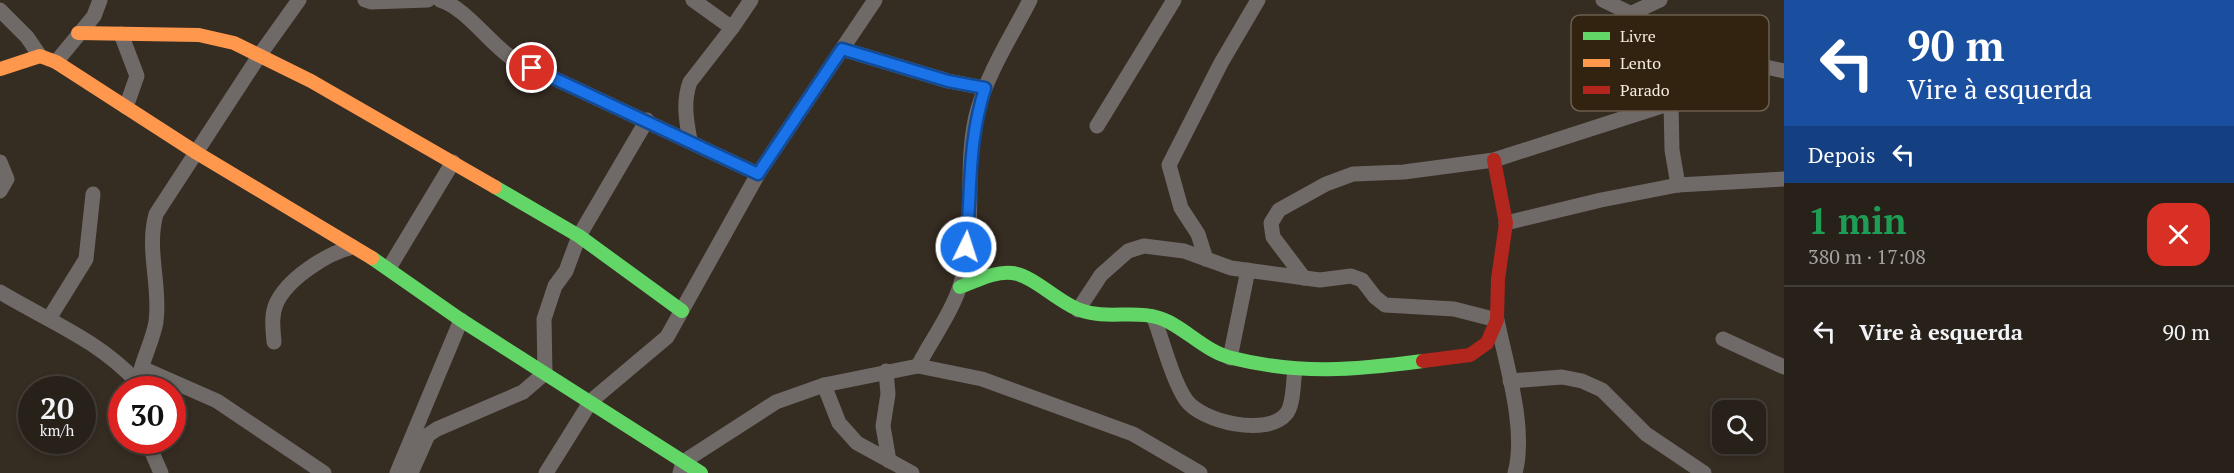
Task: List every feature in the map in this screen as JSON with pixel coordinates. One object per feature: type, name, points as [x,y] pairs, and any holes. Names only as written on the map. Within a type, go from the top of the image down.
[{"type":"street","points":[[56,62],[94,16],[100,0]]},
{"type":"street","points":[[140,376],[151,344],[158,304],[152,265],[152,229],[156,214],[299,0]]},
{"type":"street","points":[[365,0],[371,2],[428,0]]},
{"type":"street","points":[[440,0],[451,4],[497,49],[513,59],[690,140],[758,174]]},
{"type":"street","points":[[693,0],[732,28]]},
{"type":"street","points":[[690,140],[685,106],[690,82],[751,0]]},
{"type":"street","points":[[546,473],[591,401],[667,337],[758,174],[875,0]]},
{"type":"street","points":[[918,366],[949,312],[960,287],[968,226],[969,158],[976,117],[985,88],[1030,0]]},
{"type":"street","points":[[1097,126],[1174,0]]},
{"type":"street","points":[[1206,259],[1198,234],[1181,208],[1169,165],[1221,63],[1258,0]]},
{"type":"street","points":[[1603,0],[1636,15]]},
{"type":"street","points":[[1632,13],[1660,0]]},
{"type":"street","points":[[0,10],[27,37],[40,56],[56,62],[197,153],[389,268],[461,320],[591,401],[682,467],[701,473]]},
{"type":"street","points":[[78,33],[211,37],[234,43],[453,162],[579,236],[682,310]]},
{"type":"street","points":[[121,34],[136,76],[126,107]]},
{"type":"street","points":[[842,49],[948,81],[985,88]]},
{"type":"street","points":[[0,69],[40,56]]},
{"type":"street","points":[[1769,68],[1784,71]]},
{"type":"street","points":[[1497,320],[1454,309],[1385,305],[1374,297],[1362,280],[1351,276],[1320,280],[1304,278],[1287,267],[1273,237],[1271,223],[1280,210],[1326,184],[1353,174],[1404,172],[1494,160],[1646,111]]},
{"type":"street","points":[[1671,111],[1672,150],[1678,185]]},
{"type":"street","points":[[545,373],[544,319],[555,286],[566,271],[579,236],[647,120]]},
{"type":"street","points":[[1494,160],[1506,223],[1498,279],[1497,320],[1510,381],[1519,458],[1515,473]]},
{"type":"street","points":[[0,162],[8,179],[0,191]]},
{"type":"street","points":[[389,268],[453,162]]},
{"type":"street","points":[[1506,223],[1601,200],[1678,185],[1784,179]]},
{"type":"street","points":[[50,317],[86,260],[93,194]]},
{"type":"street","points":[[1078,310],[1101,275],[1128,251],[1144,246],[1184,251],[1231,268],[1248,270],[1287,267]]},
{"type":"street","points":[[274,342],[273,316],[276,303],[289,288],[323,258],[335,251],[353,247]]},
{"type":"street","points":[[1230,358],[1248,270]]},
{"type":"street","points":[[960,287],[1001,272],[1016,273],[1078,310],[1097,315],[1141,314],[1168,321],[1230,358],[1295,369],[1347,371],[1470,355],[1487,343],[1497,320]]},
{"type":"street","points":[[0,292],[50,317],[94,343],[134,376]]},
{"type":"street","points":[[1154,318],[1187,401],[1220,422],[1249,426],[1276,423],[1288,412],[1295,369]]},
{"type":"street","points":[[397,473],[461,320]]},
{"type":"street","points":[[1723,339],[1784,367]]},
{"type":"street","points":[[682,467],[776,402],[824,385],[886,370],[918,366],[982,379],[1133,434],[1200,473]]},
{"type":"street","points":[[886,370],[888,394],[883,426],[889,461]]},
{"type":"street","points":[[411,473],[424,442],[437,429],[523,392],[545,373]]},
{"type":"street","points":[[1510,381],[1562,377],[1582,381],[1602,390],[1646,434],[1704,473]]},
{"type":"street","points":[[824,385],[839,423],[857,443],[912,473]]},
{"type":"street","points":[[186,393],[217,401],[324,473]]},
{"type":"street","points":[[152,454],[159,472]]},
{"type":"traffic: fast","points":[[495,187],[579,236],[682,311]]},
{"type":"traffic: fast","points":[[372,258],[461,320],[701,473]]},
{"type":"traffic: fast","points":[[960,287],[986,277],[1012,273],[1029,279],[1063,302],[1080,310],[1091,313],[1147,315],[1158,318],[1177,326],[1215,352],[1232,358],[1281,367],[1328,369],[1374,367],[1423,361]]},
{"type":"traffic: slow","points":[[78,33],[199,35],[234,43],[311,81],[495,187]]},
{"type":"traffic: slow","points":[[0,69],[40,56],[56,62],[197,153],[372,258]]},
{"type":"traffic: jam","points":[[1423,361],[1470,355],[1487,343],[1497,320],[1498,279],[1506,223],[1494,160]]},
{"type":"route","points":[[532,68],[690,140],[758,174],[842,49],[948,81],[985,88],[976,117],[969,158],[966,247]]}]
